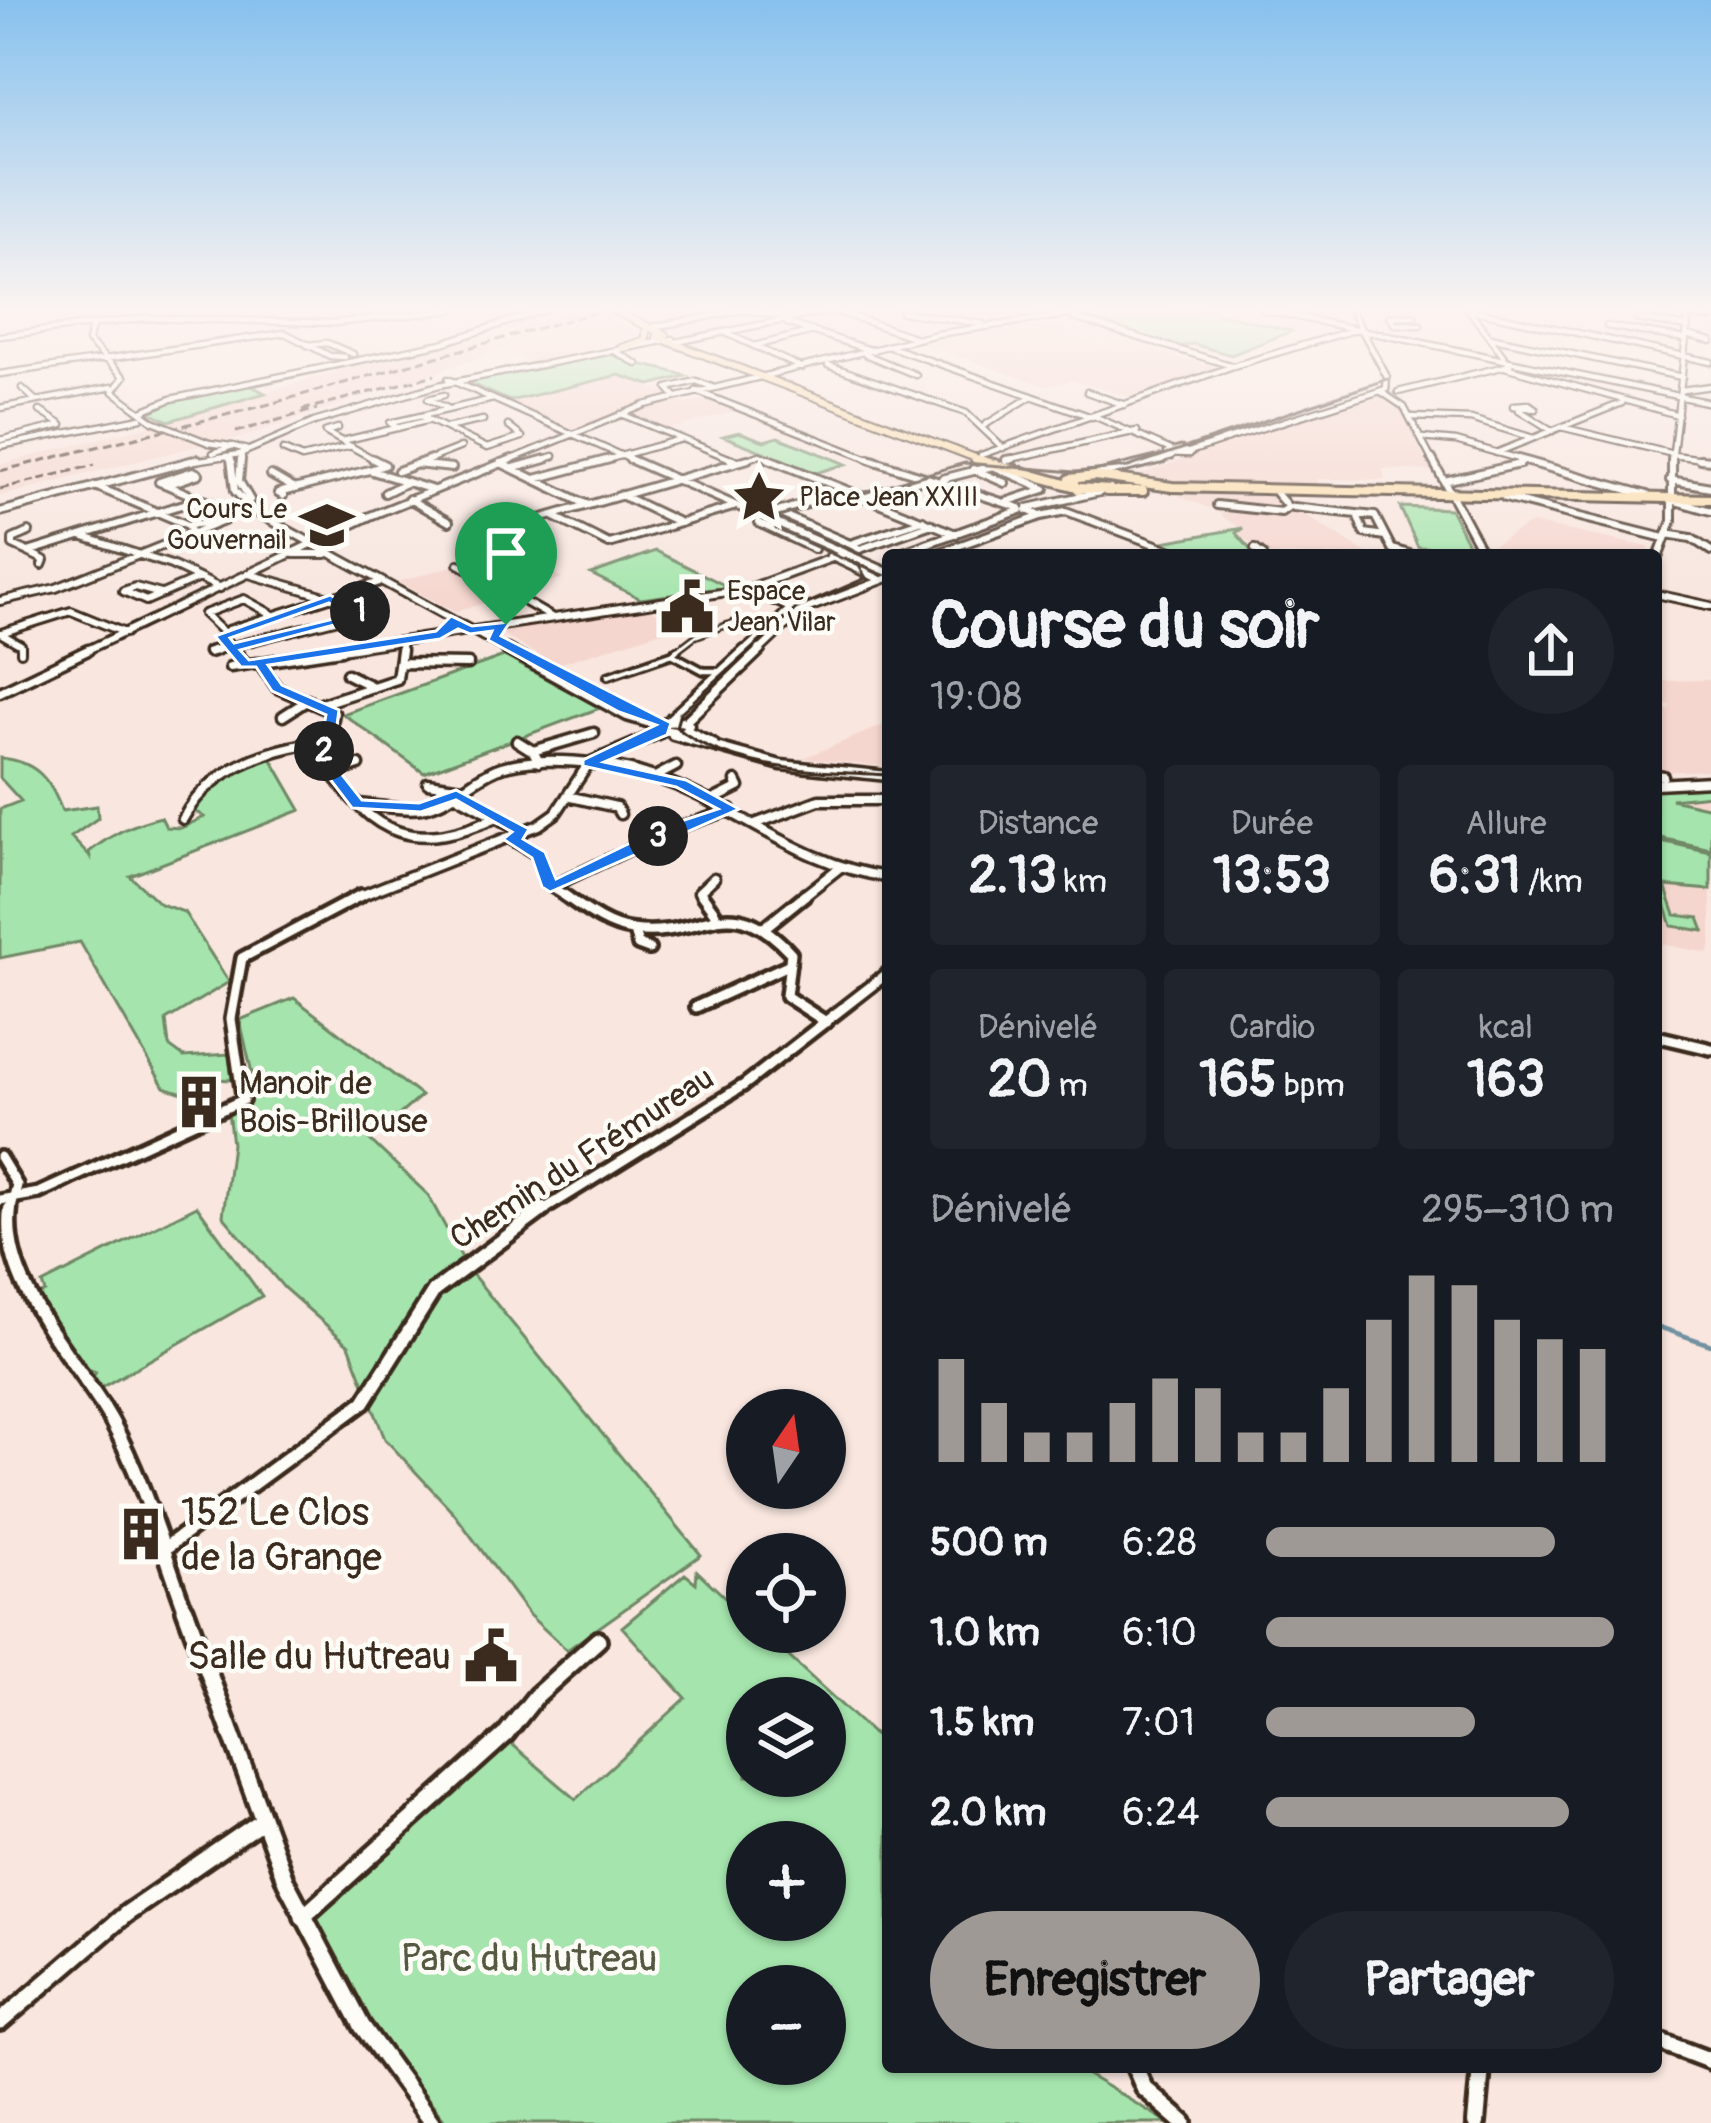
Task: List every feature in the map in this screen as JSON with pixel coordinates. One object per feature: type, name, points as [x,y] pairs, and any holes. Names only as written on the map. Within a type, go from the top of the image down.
[{"type":"main road","points":[[850,409],[1032,471],[1103,477],[1111,487],[1711,500]]},
{"type":"main road","points":[[850,409],[1007,464],[1045,484],[1089,475]]},
{"type":"main road","points":[[1066,483],[1079,490],[1204,488],[1711,500]]},
{"type":"street","points":[[134,409],[153,422],[240,449]]},
{"type":"street","points":[[0,441],[151,409]]},
{"type":"street","points":[[220,453],[355,409]]},
{"type":"street","points":[[0,512],[240,449],[368,409]]},
{"type":"street","points":[[390,423],[449,409]]},
{"type":"street","points":[[515,409],[871,564],[882,574]]},
{"type":"street","points":[[0,692],[332,533],[636,409]]},
{"type":"street","points":[[743,409],[923,479]]},
{"type":"street","points":[[957,409],[985,425],[1003,448]]},
{"type":"street","points":[[985,425],[1011,409]]},
{"type":"street","points":[[1072,409],[1137,431],[1144,441],[1174,454]]},
{"type":"street","points":[[981,455],[1113,409]]},
{"type":"street","points":[[1089,475],[1132,470],[1313,409]]},
{"type":"street","points":[[1403,409],[1481,549]]},
{"type":"street","points":[[1496,453],[1609,409]]},
{"type":"street","points":[[1648,409],[1678,415]]},
{"type":"street","points":[[1661,549],[1672,521],[1670,479],[1679,409]]},
{"type":"street","points":[[1459,410],[1464,419]]},
{"type":"street","points":[[1519,410],[1552,431]]},
{"type":"street","points":[[0,441],[62,425],[40,411]]},
{"type":"street","points":[[621,414],[736,461]]},
{"type":"street","points":[[374,416],[398,428]]},
{"type":"street","points":[[421,416],[487,448]]},
{"type":"street","points":[[1410,417],[1464,419],[1534,438]]},
{"type":"street","points":[[342,441],[430,420]]},
{"type":"street","points":[[446,428],[483,420]]},
{"type":"street","points":[[461,447],[487,448],[522,437],[508,426]]},
{"type":"street","points":[[1562,427],[1711,460]]},
{"type":"street","points":[[338,428],[326,432],[398,471]]},
{"type":"street","points":[[1007,464],[1137,431]]},
{"type":"street","points":[[535,479],[681,439]]},
{"type":"street","points":[[1422,441],[1462,443],[1669,501]]},
{"type":"street","points":[[387,476],[475,442]]},
{"type":"street","points":[[209,443],[233,460],[232,482],[240,499],[311,543],[627,716],[782,765],[882,773]]},
{"type":"street","points":[[284,450],[305,460],[351,446]]},
{"type":"street","points":[[240,449],[239,481],[247,497],[326,554],[666,728]]},
{"type":"street","points":[[1024,509],[1111,487],[1174,454]]},
{"type":"street","points":[[513,468],[554,456]]},
{"type":"street","points":[[470,539],[765,456],[956,534]]},
{"type":"street","points":[[501,463],[588,505]]},
{"type":"street","points":[[1444,481],[1524,463]]},
{"type":"street","points":[[416,464],[452,468]]},
{"type":"street","points":[[283,496],[278,493],[386,465]]},
{"type":"street","points":[[866,497],[923,479],[993,466],[1045,484],[1045,490],[1004,502]]},
{"type":"street","points":[[1143,468],[1139,475],[1148,482],[1204,488]]},
{"type":"street","points":[[973,469],[1031,494]]},
{"type":"street","points":[[369,470],[434,490]]},
{"type":"street","points":[[167,484],[199,474],[159,482],[212,503],[191,503]]},
{"type":"street","points":[[271,475],[295,489]]},
{"type":"street","points":[[942,479],[1041,516]]},
{"type":"street","points":[[1670,479],[1711,487]]},
{"type":"street","points":[[385,494],[407,482]]},
{"type":"street","points":[[912,549],[1052,498],[1066,483]]},
{"type":"street","points":[[0,601],[56,588],[190,529],[95,486]]},
{"type":"street","points":[[758,518],[846,490]]},
{"type":"street","points":[[1217,505],[1278,513],[1288,507],[1276,493]]},
{"type":"street","points":[[621,495],[680,523]]},
{"type":"street","points":[[1505,498],[1692,539],[1711,550]]},
{"type":"street","points":[[28,552],[200,499]]},
{"type":"street","points":[[409,500],[448,522]]},
{"type":"street","points":[[1684,502],[1711,511]]},
{"type":"street","points":[[551,515],[609,544],[733,506]]},
{"type":"street","points":[[1293,507],[1377,517],[1391,549]]},
{"type":"street","points":[[950,549],[1066,511],[1167,549]]},
{"type":"street","points":[[776,512],[860,548],[932,524]]},
{"type":"street","points":[[1357,514],[1364,533],[1385,536]]},
{"type":"street","points":[[758,518],[761,525],[882,576]]},
{"type":"street","points":[[850,544],[922,520]]},
{"type":"street","points":[[29,532],[13,539],[13,545],[44,560],[42,565]]},
{"type":"street","points":[[302,535],[332,533]]},
{"type":"street","points":[[82,536],[140,554],[220,588]]},
{"type":"street","points":[[289,554],[326,554]]},
{"type":"street","points":[[230,667],[747,589],[843,554]]},
{"type":"street","points":[[871,564],[882,560]]},
{"type":"street","points":[[459,564],[553,618]]},
{"type":"street","points":[[209,652],[361,616],[330,598],[249,574]]},
{"type":"street","points":[[161,594],[135,587],[123,591],[140,602],[161,594],[199,578]]},
{"type":"street","points":[[686,726],[801,611],[882,580]]},
{"type":"street","points":[[224,633],[380,582]]},
{"type":"street","points":[[747,589],[801,611]]},
{"type":"street","points":[[1662,595],[1711,605]]},
{"type":"street","points":[[246,664],[204,614],[244,599],[274,616]]},
{"type":"street","points":[[666,728],[790,609]]},
{"type":"street","points":[[0,633],[70,611],[125,633]]},
{"type":"street","points":[[440,635],[453,627],[451,620]]},
{"type":"street","points":[[608,676],[672,654],[694,637],[735,622]]},
{"type":"street","points":[[493,637],[506,625]]},
{"type":"street","points":[[0,633],[21,645],[21,652]]},
{"type":"street","points":[[398,679],[401,641]]},
{"type":"street","points":[[672,654],[704,671],[717,671]]},
{"type":"street","points":[[260,662],[277,688],[321,704],[336,718],[326,741],[325,762],[357,804],[389,831],[421,841],[470,832],[499,816]]},
{"type":"street","points":[[401,663],[468,664]]},
{"type":"street","points":[[347,674],[373,687]]},
{"type":"street","points":[[321,704],[398,679]]},
{"type":"street","points":[[398,679],[412,688]]},
{"type":"street","points":[[283,716],[308,700]]},
{"type":"street","points":[[8,1199],[39,1193],[246,1097],[231,1019],[240,960],[315,917],[548,820],[589,763],[666,728],[686,726],[759,755],[882,773]]},
{"type":"street","points":[[533,751],[594,733]]},
{"type":"street","points":[[183,820],[201,792],[225,774],[326,741]]},
{"type":"street","points":[[517,741],[533,751],[539,762]]},
{"type":"street","points":[[357,804],[421,808],[496,770],[539,762],[589,763],[657,776],[715,799],[838,868],[882,876]]},
{"type":"street","points":[[332,774],[359,765]]},
{"type":"street","points":[[657,776],[676,766]]},
{"type":"street","points":[[1662,778],[1711,778]]},
{"type":"street","points":[[715,799],[739,787],[736,781]]},
{"type":"street","points":[[428,783],[459,792],[524,832]]},
{"type":"street","points":[[567,796],[604,802],[620,814]]},
{"type":"street","points":[[755,824],[819,800],[882,800]]},
{"type":"street","points":[[550,887],[668,831],[731,809]]},
{"type":"street","points":[[511,839],[539,856],[550,887],[634,931],[715,913],[764,928],[787,947],[786,996],[826,1022]]},
{"type":"street","points":[[764,928],[838,868]]},
{"type":"street","points":[[714,878],[699,892],[715,913]]},
{"type":"street","points":[[634,931],[638,945],[650,949]]},
{"type":"street","points":[[696,1006],[790,964]]},
{"type":"street","name":"Chemin du Frémureau","points":[[165,1548],[364,1402],[434,1292],[454,1274],[520,1224],[701,1114],[882,979]]},
{"type":"street","points":[[874,986],[882,990]]},
{"type":"street","points":[[1662,1037],[1711,1048]]},
{"type":"street","points":[[0,1157],[16,1181],[8,1199],[9,1242],[23,1291],[111,1420],[165,1548],[260,1822],[303,1917],[362,2026],[432,2123]]},
{"type":"street","points":[[303,1917],[505,1735],[536,1696],[598,1640]]},
{"type":"street","points":[[0,2022],[127,1914],[260,1822]]},
{"type":"street","points":[[1662,2042],[1711,2061]]},
{"type":"street","points":[[1138,2073],[1144,2088],[1184,2123]]},
{"type":"street","points":[[1476,2123],[1480,2073]]},
{"type":"shaded area","points":[[209,409],[327,409],[241,438],[212,442],[161,423]]},
{"type":"shaded area","points":[[528,409],[632,409],[575,430]]},
{"type":"shaded area","points":[[642,409],[737,411],[668,429],[631,413]]},
{"type":"shaded area","points":[[1320,409],[1401,409],[1431,471],[1382,469],[1386,480],[1316,479],[1320,489],[1160,483],[1142,474]]},
{"type":"shaded area","points":[[156,424],[206,444],[0,496],[0,464]]},
{"type":"shaded area","points":[[1179,496],[1276,496],[1360,549],[1259,549],[1235,533],[1241,529],[1219,514],[1235,510],[1209,508]]},
{"type":"shaded area","points":[[1531,523],[1649,547],[1491,549]]},
{"type":"shaded area","points":[[509,549],[562,578],[455,612],[398,582]]},
{"type":"shaded area","points":[[646,607],[681,625],[555,665],[503,635],[516,626]]},
{"type":"shaded area","points":[[1711,680],[1711,770],[1662,772],[1662,709],[1669,710],[1670,705],[1662,702],[1662,681]]},
{"type":"shaded area","points":[[882,726],[882,766],[804,758]]},
{"type":"shaded area","points":[[1711,786],[1708,953],[1662,944],[1662,789]]},
{"type":"green space","points":[[156,409],[210,409],[169,421],[150,412]]},
{"type":"green space","points":[[739,432],[764,441],[778,437],[846,464],[816,473],[723,436]]},
{"type":"green space","points":[[1400,507],[1450,509],[1471,549],[1418,547]]},
{"type":"green space","points":[[1243,528],[1236,533],[1250,549],[1173,549],[1157,543]]},
{"type":"green space","points":[[656,551],[728,587],[641,599],[591,574]]},
{"type":"green space","points":[[504,656],[600,708],[424,773],[343,714]]},
{"type":"green space","points":[[0,758],[40,773],[62,811],[97,806],[98,818],[71,837],[90,857],[89,852],[106,840],[141,823],[161,817],[166,827],[181,828],[204,817],[190,808],[214,783],[271,758],[301,810],[130,876],[160,904],[184,912],[229,982],[166,1020],[169,1046],[184,1057],[229,1054],[232,1080],[204,1078],[189,1095],[164,1087],[80,942],[0,958],[0,809],[21,801],[0,778]]},
{"type":"green space","points":[[1711,786],[1711,795],[1671,799],[1711,808],[1711,849],[1662,838],[1662,789]]},
{"type":"green space","points":[[1662,841],[1711,852],[1711,890],[1665,886],[1675,915],[1699,918],[1704,931],[1672,926],[1664,901]]},
{"type":"green space","points":[[294,998],[421,1096],[370,1140],[428,1195],[468,1269],[701,1555],[567,1650],[529,1615],[454,1513],[385,1439],[349,1345],[284,1288],[223,1216],[232,1144],[228,1112],[256,1091],[240,1020]]},
{"type":"green space","points":[[197,1206],[262,1296],[97,1390],[90,1382],[96,1372],[80,1366],[35,1297],[45,1292],[42,1284]]},
{"type":"green space","name":"Parc du Hutreau","points":[[697,1571],[726,1598],[726,1653],[785,1653],[811,1677],[726,1677],[726,1797],[846,1797],[846,1709],[882,1742],[882,2073],[1084,2073],[1169,2123],[447,2123],[376,2031],[309,1916],[506,1739],[576,1799],[686,1698],[622,1627],[685,1574],[696,1583]]},
{"type":"waterway","points":[[1662,1328],[1711,1345]]},
{"type":"tram line","points":[[882,775],[749,761],[698,742],[676,727],[680,713],[797,608],[866,578],[859,566],[776,529],[775,518],[965,463],[1075,472],[1128,467],[1299,409]]},
{"type":"railway","points":[[0,471],[250,409]]},
{"type":"railway","points":[[236,432],[317,409]]},
{"type":"railway","points":[[0,489],[95,465]]},
{"type":"place","name":"Place Jean XXIII","points":[[759,497]]},
{"type":"place","name":"Cours Le Gouvernail","points":[[327,525]]},
{"type":"place","name":"Espace Jean Vilar","points":[[687,607]]},
{"type":"place","name":"Manoir de Bois-Brillouse","points":[[199,1102]]},
{"type":"place","name":"152 Le Clos de la Grange","points":[[141,1534]]},
{"type":"place","name":"Salle du Hutreau","points":[[491,1656]]},
{"type":"route","points":[[506,625],[470,631],[451,620],[453,627],[440,635],[246,664],[231,648],[361,616],[358,610],[330,598],[233,628],[221,636],[231,648],[246,664],[260,662],[261,671],[277,688],[334,713],[335,724],[324,746],[325,762],[357,804],[421,808],[456,795],[479,804],[524,832],[511,839],[539,856],[550,887],[668,831],[731,809],[681,783],[589,763],[662,732],[659,728],[664,723],[624,709],[493,637],[506,625]]}]
